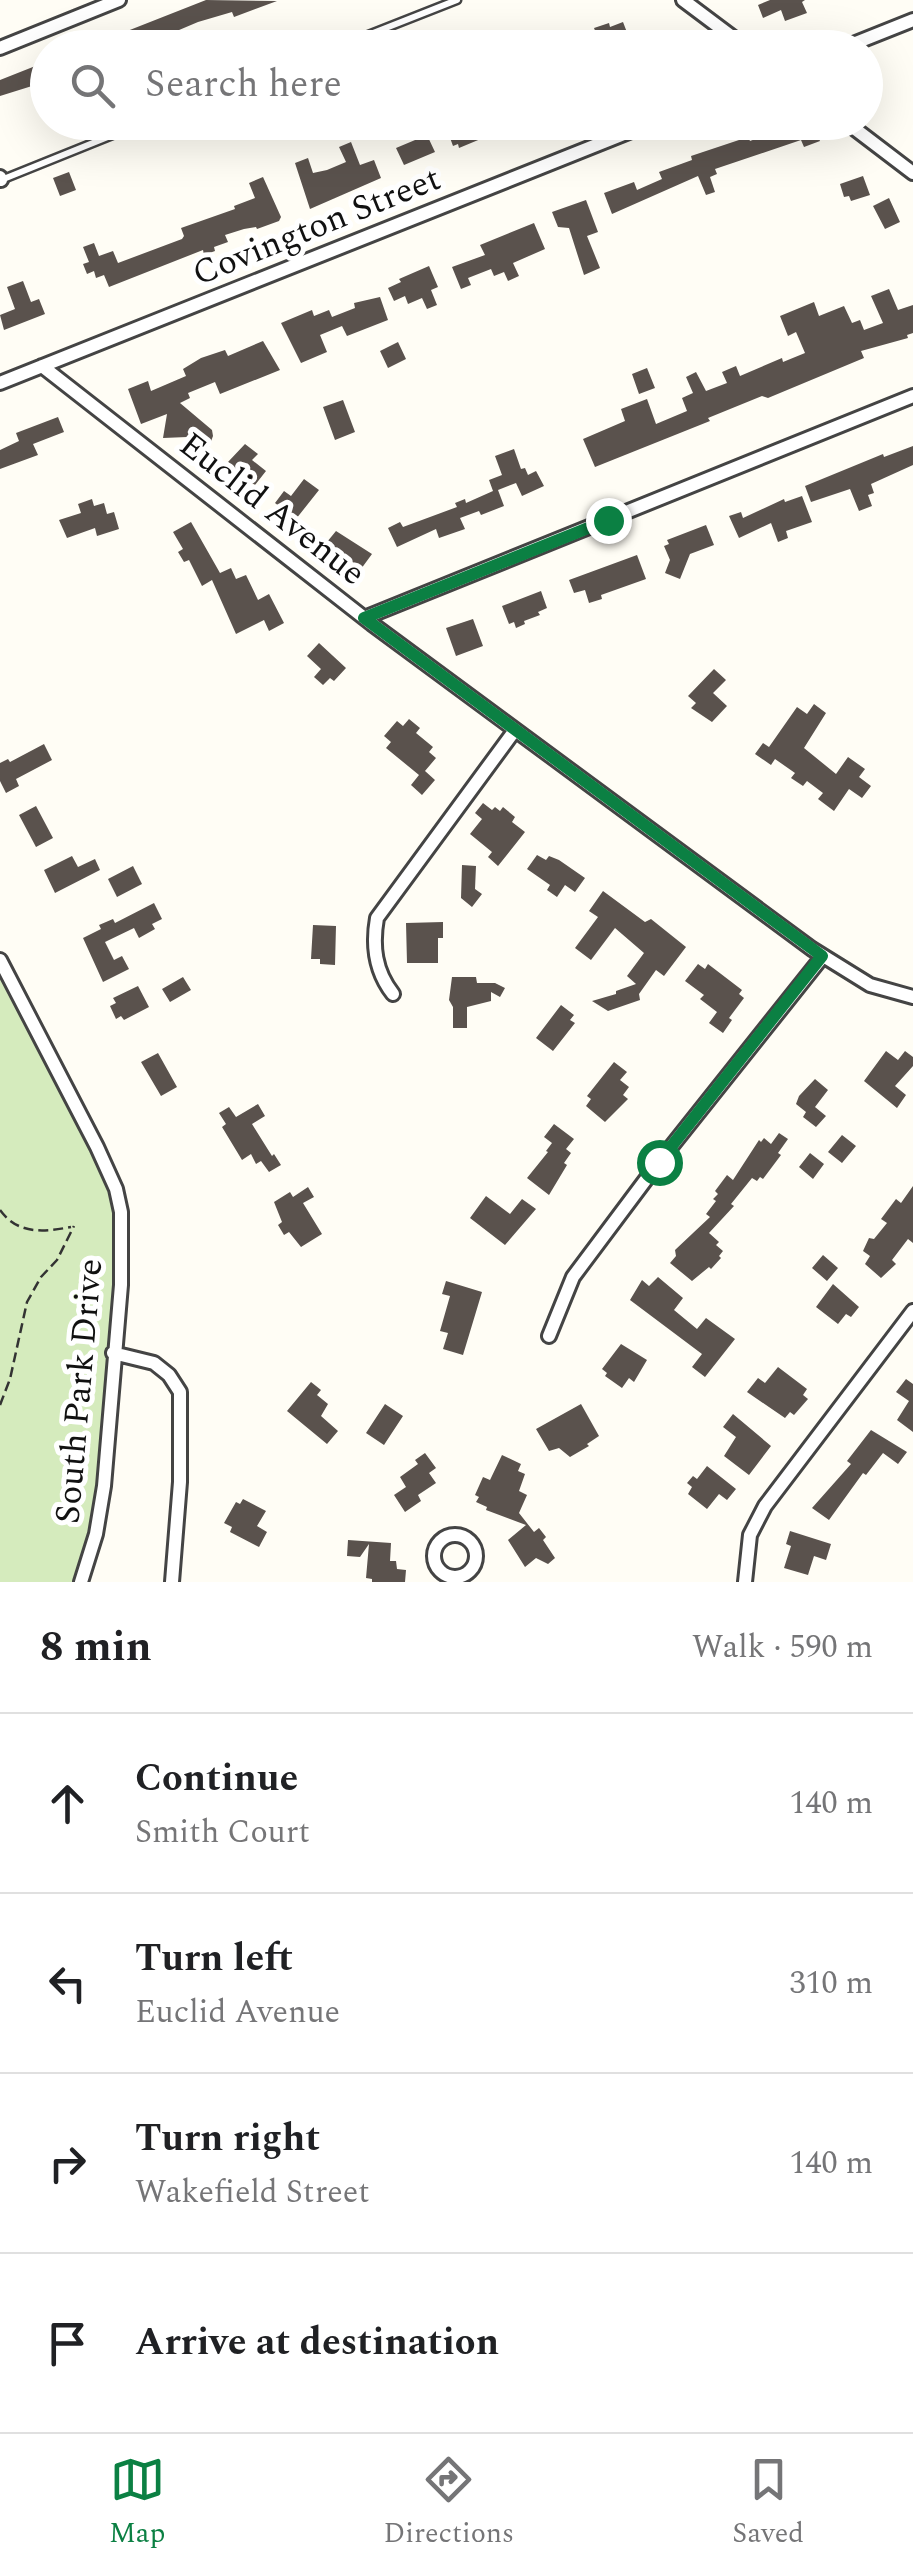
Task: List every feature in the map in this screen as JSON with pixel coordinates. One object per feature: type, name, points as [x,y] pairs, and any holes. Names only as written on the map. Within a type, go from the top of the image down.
[{"type":"street","points":[[45,30],[119,0]]},
{"type":"street","points":[[682,0],[723,30]]},
{"type":"street","points":[[883,32],[913,20]]},
{"type":"street","points":[[0,48],[30,36]]},
{"type":"street","name":"Covington Street","points":[[0,383],[609,140]]},
{"type":"street","points":[[870,140],[913,173]]},
{"type":"street","name":"Euclid Avenue","points":[[42,366],[364,618],[822,956],[870,985],[913,997]]},
{"type":"street","points":[[364,618],[913,396]]},
{"type":"street","points":[[392,994],[374,954],[377,918],[515,730]]},
{"type":"street","points":[[549,1336],[573,1277],[822,956]]},
{"type":"street","name":"South Park Drive","points":[[0,960],[98,1147],[119,1203],[122,1260],[104,1486],[82,1582]]},
{"type":"street","points":[[745,1582],[750,1535],[765,1506],[913,1310]]},
{"type":"street","points":[[114,1353],[154,1363],[169,1375],[180,1392],[180,1482],[172,1582]]},
{"type":"street","points":[[471,1570],[483,1582]]},
{"type":"lane","points":[[381,30],[457,0]]},
{"type":"lane","points":[[0,179],[99,140]]},
{"type":"path","points":[[0,1210],[25,1230],[74,1226],[57,1260],[33,1288],[27,1302],[10,1379],[0,1405]]},
{"type":"green space","points":[[0,974],[121,1212],[100,1510],[80,1582],[0,1582]]},
{"type":"building","points":[[206,0],[277,1],[234,17],[232,12],[179,30],[130,30]]},
{"type":"building","points":[[770,0],[805,0],[802,2],[807,13],[785,21],[781,10],[763,18],[758,5]]},
{"type":"building","points":[[623,22],[626,30],[594,28],[609,23],[610,27]]},
{"type":"building","points":[[30,68],[30,87],[0,96],[0,80]]},
{"type":"building","points":[[415,140],[429,140],[435,152],[404,165],[396,148]]},
{"type":"building","points":[[451,140],[478,140],[459,148],[458,144],[453,146]]},
{"type":"building","points":[[739,140],[801,140],[715,169],[717,174],[710,177],[715,192],[706,195],[698,176],[612,214],[604,193],[634,182],[637,190],[662,179],[659,172],[692,160],[691,156]]},
{"type":"building","points":[[801,140],[820,141],[804,147]]},
{"type":"building","points":[[351,142],[360,165],[374,160],[381,178],[310,209],[295,163],[308,158],[313,173],[327,170],[346,162],[339,147]]},
{"type":"building","points":[[69,172],[76,190],[60,196],[53,178]]},
{"type":"building","points":[[863,176],[870,195],[851,201],[849,196],[844,197],[840,184]]},
{"type":"building","points":[[263,177],[281,217],[279,221],[225,235],[228,242],[214,247],[215,251],[204,255],[203,250],[109,287],[104,275],[96,278],[94,271],[87,274],[83,264],[89,262],[83,247],[94,243],[99,256],[113,251],[118,263],[182,239],[181,228],[255,198],[249,183]]},
{"type":"building","points":[[889,198],[900,222],[885,229],[873,206]]},
{"type":"building","points":[[586,200],[598,232],[587,236],[600,268],[584,275],[569,228],[558,227],[552,212]]},
{"type":"building","points":[[534,223],[545,249],[513,263],[519,276],[508,281],[504,272],[494,276],[491,269],[468,278],[471,285],[461,289],[452,267],[485,255],[480,245]]},
{"type":"building","points":[[429,266],[438,287],[431,290],[437,305],[427,309],[422,298],[408,304],[405,296],[394,301],[388,288]]},
{"type":"building","points":[[23,281],[31,302],[39,299],[45,314],[4,330],[0,315],[15,309],[7,287]]},
{"type":"building","points":[[889,289],[898,310],[913,305],[913,333],[908,338],[861,351],[864,358],[768,398],[762,396],[595,467],[583,439],[625,421],[621,409],[647,399],[656,424],[687,411],[682,398],[693,393],[686,377],[696,372],[706,391],[727,383],[722,372],[736,366],[740,376],[805,353],[796,332],[788,336],[780,316],[814,302],[819,316],[844,306],[852,323],[860,320],[864,330],[883,323],[871,296]]},
{"type":"building","points":[[380,297],[388,320],[347,336],[342,326],[320,335],[327,352],[301,363],[281,323],[312,310],[314,316],[329,310],[332,317],[355,308],[354,303]]},
{"type":"building","points":[[263,341],[280,370],[220,394],[215,382],[188,393],[190,398],[180,403],[212,430],[207,452],[187,437],[163,438],[167,414],[141,424],[128,389],[148,381],[151,391],[186,376],[183,369],[201,358],[225,350],[228,356]]},
{"type":"building","points":[[398,342],[406,359],[388,368],[380,351]]},
{"type":"building","points":[[647,368],[655,388],[639,394],[632,374]]},
{"type":"building","points":[[343,400],[355,432],[335,440],[323,407]]},
{"type":"building","points":[[58,417],[64,432],[33,444],[38,455],[0,469],[0,450],[19,441],[16,433]]},
{"type":"building","points":[[245,444],[258,454],[252,460],[266,471],[255,485],[232,470],[234,467],[228,462]]},
{"type":"building","points":[[913,446],[913,465],[871,484],[874,493],[868,495],[872,506],[859,511],[850,489],[811,502],[805,486]]},
{"type":"building","points":[[514,449],[521,469],[525,468],[528,475],[536,471],[544,486],[522,496],[516,483],[498,490],[504,506],[460,518],[465,529],[439,538],[436,529],[397,547],[388,528],[400,522],[403,527],[493,491],[489,480],[502,475],[495,456]]},
{"type":"building","points":[[304,479],[319,490],[296,519],[275,503],[284,491],[291,496]]},
{"type":"building","points":[[802,496],[812,522],[786,531],[788,538],[778,542],[771,523],[739,538],[729,516],[741,512],[743,518],[784,499],[785,502]]},
{"type":"building","points":[[92,499],[94,506],[104,503],[107,514],[114,512],[119,529],[97,536],[95,528],[67,538],[59,520],[81,513],[78,504]]},
{"type":"building","points":[[191,522],[220,573],[231,568],[236,579],[246,575],[258,600],[269,594],[284,623],[269,631],[264,620],[236,634],[212,580],[202,586],[189,560],[184,562],[178,552],[183,549],[173,532]]},
{"type":"building","points":[[706,525],[714,545],[690,554],[680,579],[665,573],[670,560],[664,546],[669,544],[667,540]]},
{"type":"building","points":[[336,531],[372,554],[361,569],[327,542]]},
{"type":"building","points":[[637,555],[646,579],[589,603],[585,590],[574,593],[569,580]]},
{"type":"building","points":[[541,591],[547,608],[516,628],[514,622],[509,624],[502,606]]},
{"type":"building","points":[[473,619],[483,646],[456,656],[446,628]]},
{"type":"building","points":[[319,643],[346,668],[334,681],[330,678],[323,685],[314,677],[321,669],[307,656]]},
{"type":"building","points":[[714,669],[726,680],[713,693],[727,706],[712,722],[691,708],[696,703],[688,696]]},
{"type":"building","points":[[814,704],[826,713],[804,748],[836,774],[848,757],[865,769],[859,777],[871,786],[862,798],[849,789],[834,811],[818,799],[823,793],[807,781],[803,786],[791,778],[795,773],[775,759],[771,765],[755,754],[763,743],[769,747],[797,707],[807,714]]},
{"type":"building","points":[[409,719],[420,728],[416,733],[433,747],[429,752],[436,758],[425,771],[435,780],[422,795],[411,785],[419,775],[386,748],[391,742],[384,736],[397,721],[403,726]]},
{"type":"building","points":[[44,744],[52,760],[16,779],[19,786],[6,793],[0,781],[0,763],[8,759],[10,762]]},
{"type":"building","points":[[483,803],[492,810],[495,807],[500,811],[503,807],[515,817],[512,822],[525,832],[498,866],[488,857],[492,852],[470,834],[482,819],[475,813]]},
{"type":"building","points":[[36,806],[53,838],[36,847],[19,815]]},
{"type":"building","points":[[537,855],[559,860],[585,878],[575,892],[565,885],[557,897],[547,890],[550,885],[527,869]]},
{"type":"building","points":[[72,856],[78,867],[95,859],[100,870],[55,893],[44,870]]},
{"type":"building","points":[[462,865],[476,866],[475,889],[482,894],[472,907],[461,898]]},
{"type":"building","points":[[133,866],[142,884],[117,897],[108,879]]},
{"type":"building","points":[[603,891],[645,922],[651,919],[686,947],[664,976],[656,970],[639,994],[640,1000],[608,1011],[592,1001],[636,984],[627,976],[644,953],[615,928],[591,960],[575,948],[598,917],[589,911]]},
{"type":"building","points":[[154,903],[162,919],[152,924],[155,929],[139,938],[134,928],[105,942],[114,960],[122,956],[129,969],[103,982],[83,938],[101,929],[99,925],[113,919],[115,923]]},
{"type":"building","points":[[443,922],[443,938],[438,938],[438,963],[407,963],[406,923]]},
{"type":"building","points":[[313,925],[336,926],[335,965],[311,959]]},
{"type":"building","points":[[698,964],[705,969],[708,964],[742,990],[739,994],[744,998],[723,1033],[709,1023],[717,1012],[700,999],[704,995],[685,981]]},
{"type":"building","points":[[183,977],[191,990],[170,1002],[162,989]]},
{"type":"building","points":[[452,977],[476,977],[477,983],[495,983],[505,988],[500,997],[491,992],[491,1001],[467,1007],[467,1028],[453,1028],[449,1000]]},
{"type":"building","points":[[138,986],[149,1007],[124,1020],[121,1016],[116,1019],[110,1006],[116,1003],[113,998]]},
{"type":"building","points":[[561,1005],[574,1015],[570,1020],[575,1023],[553,1051],[536,1038]]},
{"type":"building","points":[[886,1051],[898,1060],[905,1051],[913,1057],[913,1066],[895,1086],[906,1095],[897,1108],[864,1081]]},
{"type":"building","points":[[158,1053],[177,1087],[161,1096],[141,1062]]},
{"type":"building","points":[[614,1062],[627,1072],[620,1080],[629,1087],[623,1095],[628,1099],[605,1122],[586,1106],[591,1099],[587,1096]]},
{"type":"building","points":[[815,1079],[828,1090],[815,1107],[826,1116],[816,1127],[803,1117],[806,1112],[796,1104]]},
{"type":"building","points":[[258,1104],[265,1116],[252,1124],[281,1165],[269,1172],[261,1161],[256,1164],[251,1154],[242,1160],[222,1127],[226,1124],[219,1113],[229,1107],[236,1117]]},
{"type":"building","points":[[554,1124],[574,1139],[566,1149],[571,1153],[564,1163],[567,1165],[549,1195],[527,1178],[548,1152],[552,1143],[544,1137]]},
{"type":"building","points":[[779,1133],[788,1139],[778,1153],[781,1155],[763,1179],[752,1178],[731,1204],[734,1206],[709,1233],[719,1242],[716,1245],[723,1251],[721,1258],[692,1281],[670,1263],[676,1256],[675,1250],[710,1217],[706,1214],[716,1201],[715,1191],[727,1175],[733,1180],[759,1140],[764,1138],[771,1144]]},
{"type":"building","points":[[842,1135],[856,1146],[842,1163],[828,1152]]},
{"type":"building","points":[[810,1153],[824,1164],[813,1179],[799,1167]]},
{"type":"building","points":[[913,1186],[913,1243],[908,1239],[892,1260],[896,1264],[881,1278],[865,1264],[870,1256],[863,1251],[869,1238],[874,1239],[887,1223],[881,1219],[896,1199],[901,1203]]},
{"type":"building","points":[[308,1187],[314,1197],[303,1203],[322,1234],[301,1247],[289,1232],[284,1235],[278,1225],[282,1222],[274,1202],[290,1192],[293,1197]]},
{"type":"building","points":[[486,1196],[510,1214],[522,1199],[536,1209],[505,1245],[470,1218]]},
{"type":"building","points":[[823,1255],[838,1268],[827,1281],[812,1268]]},
{"type":"building","points":[[658,1277],[683,1298],[674,1310],[697,1329],[706,1318],[735,1339],[705,1377],[692,1367],[702,1354],[630,1300],[642,1280],[649,1286]]},
{"type":"building","points":[[446,1281],[482,1292],[463,1355],[443,1349],[448,1333],[440,1331],[450,1296],[442,1294]]},
{"type":"building","points":[[833,1284],[859,1307],[838,1324],[816,1307]]},
{"type":"building","points":[[621,1344],[647,1360],[634,1382],[629,1378],[622,1388],[605,1376],[607,1373],[602,1369]]},
{"type":"building","points":[[778,1367],[807,1389],[803,1395],[808,1399],[794,1415],[790,1412],[785,1418],[747,1392],[758,1378],[765,1383]]},
{"type":"building","points":[[906,1379],[913,1384],[913,1432],[897,1420],[909,1401],[896,1392]]},
{"type":"building","points":[[311,1382],[321,1390],[317,1395],[328,1404],[321,1416],[338,1431],[327,1444],[287,1411]]},
{"type":"building","points":[[385,1404],[403,1416],[384,1445],[366,1433]]},
{"type":"building","points":[[581,1404],[599,1436],[570,1457],[559,1448],[549,1451],[536,1429]]},
{"type":"building","points":[[733,1414],[771,1446],[749,1475],[724,1456],[736,1437],[723,1427]]},
{"type":"building","points":[[871,1430],[907,1452],[898,1464],[883,1453],[866,1475],[863,1473],[829,1520],[812,1508],[851,1464],[847,1461]]},
{"type":"building","points":[[425,1453],[436,1468],[429,1473],[436,1483],[418,1495],[421,1501],[405,1512],[394,1495],[406,1487],[400,1477],[418,1464],[415,1460]]},
{"type":"building","points":[[502,1455],[521,1464],[518,1471],[525,1474],[519,1491],[527,1495],[519,1513],[534,1532],[539,1528],[546,1537],[543,1540],[555,1558],[548,1564],[536,1558],[525,1567],[508,1540],[526,1525],[486,1510],[476,1502],[483,1477],[490,1480]]},
{"type":"building","points":[[707,1466],[736,1489],[727,1500],[719,1494],[707,1509],[688,1494],[692,1487],[687,1483],[693,1476],[697,1479]]},
{"type":"building","points":[[243,1499],[266,1511],[257,1526],[267,1532],[259,1547],[230,1532],[232,1527],[224,1523],[236,1502],[240,1504]]},
{"type":"building","points":[[790,1531],[831,1544],[826,1560],[814,1556],[808,1575],[784,1568],[791,1546],[786,1544]]},
{"type":"building","points":[[348,1540],[391,1543],[390,1561],[396,1561],[397,1569],[406,1570],[405,1582],[372,1582],[366,1578],[369,1544],[360,1557],[347,1556]]},
{"type":"route","points":[[608,520],[364,618],[822,956],[659,1162]]}]
